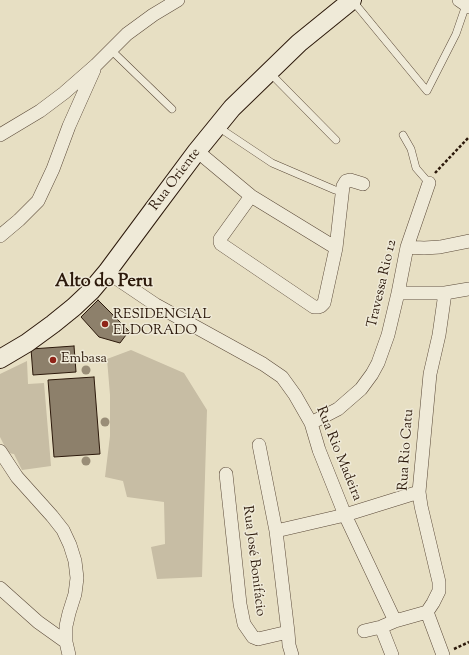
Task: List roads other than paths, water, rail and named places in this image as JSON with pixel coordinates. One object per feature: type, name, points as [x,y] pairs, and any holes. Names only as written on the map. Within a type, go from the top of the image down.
[{"type":"street","points":[[0,135],[40,111],[64,93],[127,34],[153,15],[178,0]]},
{"type":"street","name":"Rua Oriente","points":[[0,359],[27,343],[53,324],[91,291],[107,272],[197,151],[232,108],[298,43],[352,0]]},
{"type":"street","points":[[0,236],[38,201],[53,169],[69,126],[96,64]]},
{"type":"street","points":[[197,151],[251,196],[336,248]]},
{"type":"street","points":[[251,196],[220,239],[221,244],[314,307],[318,307],[324,303],[336,248],[343,186],[346,181],[350,180],[363,184]]},
{"type":"street","name":"Travessa Rio 12","points":[[311,424],[338,409],[360,389],[372,374],[378,363],[388,335],[407,247],[429,183]]},
{"type":"street","points":[[407,247],[440,247],[469,241]]},
{"type":"street","name":"Rua Rio Madeira","points":[[107,272],[156,305],[263,364],[282,378],[295,395],[311,424],[319,450],[345,515],[395,621]]},
{"type":"street","points":[[398,294],[445,293],[469,289]]},
{"type":"street","name":"Rua Rio Catu","points":[[427,612],[438,593],[439,582],[419,492],[430,374],[439,335],[445,293]]},
{"type":"street","name":"Rua José Bonifácio","points":[[259,444],[276,531],[289,645],[292,655]]},
{"type":"street","points":[[0,451],[18,477],[63,530],[70,546],[75,561],[77,578],[75,594],[66,626],[66,642],[69,655]]},
{"type":"street","name":"Rua José Bonifácio","points":[[226,474],[240,604],[244,624],[253,637],[258,639],[288,632]]},
{"type":"street","points":[[276,531],[345,515],[419,492]]},
{"type":"street","points":[[0,588],[38,622],[66,642]]},
{"type":"street","points":[[364,631],[427,612],[443,654]]},
{"type":"street","points":[[381,627],[392,655]]},
{"type":"lane","points":[[352,0],[427,91],[456,34],[465,4]]},
{"type":"lane","points":[[111,50],[172,110]]},
{"type":"lane","points":[[269,72],[336,140]]},
{"type":"lane","points":[[218,126],[272,163],[335,190]]},
{"type":"lane","points":[[403,135],[411,149],[416,168],[429,183]]},
{"type":"place","name":"RESIDENCIAL ELDORADO","points":[[105,324]]},
{"type":"place","name":"Embasa","points":[[53,360]]},
{"type":"district","name":"Alto do Peru","points":[[104,283]]}]
